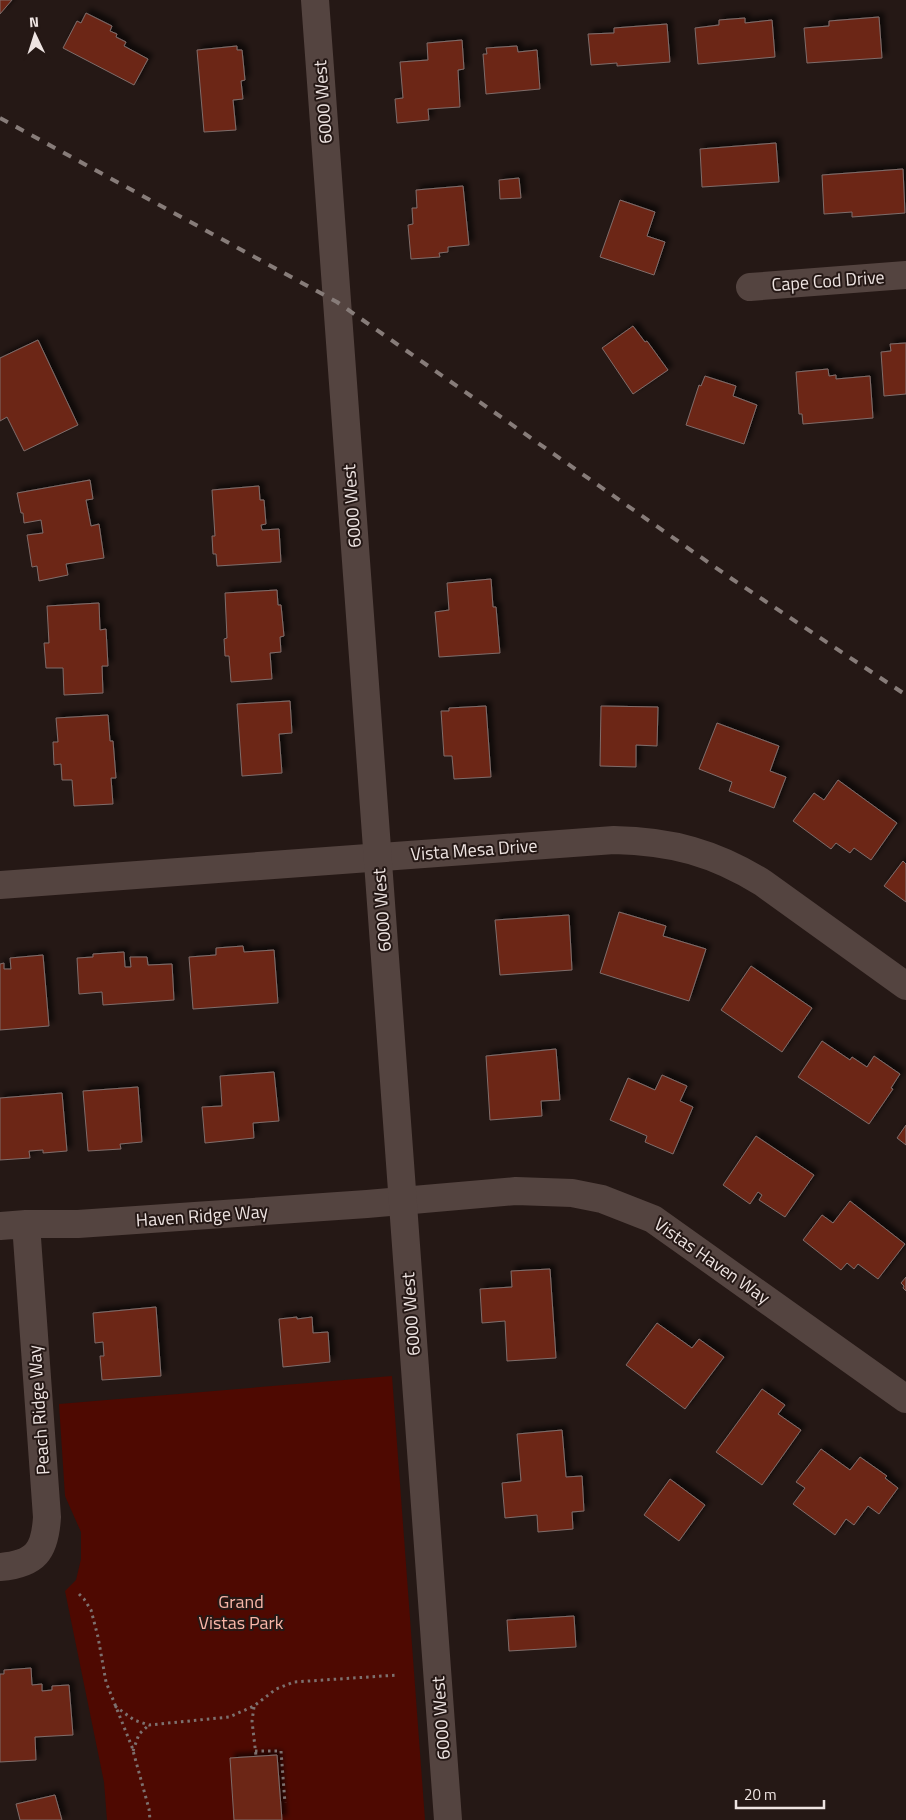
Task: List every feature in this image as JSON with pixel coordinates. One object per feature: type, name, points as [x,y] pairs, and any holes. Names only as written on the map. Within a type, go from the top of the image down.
[{"type":"street","name":"6000 West","points":[[315,0],[448,1820]]},
{"type":"street","name":"Cape Cod Drive","points":[[750,286],[906,275]]},
{"type":"street","name":"Vista Mesa Drive","points":[[0,885],[614,840],[640,840],[692,850],[717,858],[741,869],[906,986]]},
{"type":"street","name":"Vistas Haven Way","points":[[403,1200],[516,1191],[563,1192],[602,1199],[653,1219],[906,1399]]},
{"type":"street","name":"Haven Ridge Way","points":[[13,1225],[78,1224],[403,1200]]},
{"type":"street","name":"Peach Ridge Way","points":[[0,1567],[28,1561],[38,1553],[44,1542],[46,1529],[46,1507],[13,1225]]},
{"type":"path","points":[[79,1594],[91,1610],[106,1682],[133,1752],[149,1809],[150,1820]]},
{"type":"path","points":[[115,1706],[134,1720],[149,1725],[229,1716],[254,1706],[276,1688],[294,1682],[398,1675]]},
{"type":"path","points":[[254,1706],[252,1721],[256,1756]]},
{"type":"path","points":[[133,1752],[139,1734],[149,1725]]},
{"type":"path","points":[[255,1751],[281,1751],[285,1803]]},
{"type":"green space","name":"Grand Vistas Park","points":[[392,1376],[425,1820],[107,1820],[104,1782],[65,1591],[76,1580],[81,1559],[81,1532],[65,1496],[59,1404]]},
{"type":"building","points":[[0,0],[12,0],[0,14]]},
{"type":"building","points":[[86,13],[112,26],[110,31],[117,34],[116,37],[126,42],[124,46],[148,59],[134,85],[63,48],[77,21],[81,23]]},
{"type":"building","points":[[879,17],[882,58],[807,63],[804,28],[829,26],[829,21]]},
{"type":"building","points":[[745,18],[745,23],[772,20],[775,57],[698,64],[695,28],[719,25],[719,20]]},
{"type":"building","points":[[667,24],[670,62],[617,66],[617,63],[591,65],[588,34],[614,33],[614,28]]},
{"type":"building","points":[[462,40],[464,69],[458,70],[460,107],[428,109],[429,120],[397,123],[395,99],[403,98],[400,62],[428,60],[427,43]]},
{"type":"building","points":[[237,46],[237,50],[242,50],[245,80],[241,81],[243,99],[233,100],[236,130],[204,132],[197,50]]},
{"type":"building","points":[[517,46],[518,52],[537,50],[540,89],[486,94],[483,54],[487,54],[486,48]]},
{"type":"building","points":[[776,143],[779,182],[702,187],[700,149]]},
{"type":"building","points":[[903,169],[905,213],[852,217],[852,212],[824,214],[822,175]]},
{"type":"building","points":[[519,178],[521,198],[500,199],[499,180]]},
{"type":"building","points":[[463,186],[469,245],[448,247],[448,252],[439,253],[440,257],[411,259],[408,225],[413,224],[412,208],[417,208],[416,190]]},
{"type":"building","points":[[620,200],[655,212],[647,236],[665,242],[654,275],[600,257]]},
{"type":"building","points":[[633,326],[645,342],[647,341],[668,370],[633,394],[602,348]]},
{"type":"building","points":[[38,340],[78,425],[24,451],[7,417],[0,421],[0,358]]},
{"type":"building","points":[[906,343],[906,394],[884,396],[881,352],[891,351],[890,344]]},
{"type":"building","points":[[828,369],[829,376],[836,375],[836,379],[870,376],[873,418],[803,424],[802,414],[799,414],[796,372]]},
{"type":"building","points":[[705,376],[736,386],[733,396],[757,405],[744,444],[686,425],[699,385],[701,386]]},
{"type":"building","points":[[90,480],[93,499],[86,500],[91,526],[99,524],[104,558],[66,564],[68,575],[39,581],[37,566],[32,567],[27,535],[43,533],[41,520],[24,523],[17,493]]},
{"type":"building","points":[[259,486],[260,500],[264,500],[266,524],[261,525],[262,530],[279,529],[281,562],[217,566],[216,554],[213,554],[212,536],[215,536],[212,490]]},
{"type":"building","points":[[491,579],[493,607],[496,607],[500,653],[439,657],[435,612],[449,610],[447,583]]},
{"type":"building","points":[[277,590],[278,605],[281,605],[284,636],[280,637],[281,652],[270,653],[272,679],[231,682],[229,656],[225,656],[224,639],[227,638],[225,593]]},
{"type":"building","points":[[99,603],[100,630],[106,629],[108,666],[102,666],[103,693],[64,695],[63,668],[46,668],[44,643],[49,643],[47,606]]},
{"type":"building","points":[[290,701],[292,733],[279,734],[282,773],[242,776],[237,704]]},
{"type":"building","points":[[486,706],[491,777],[454,779],[452,756],[444,756],[441,711],[449,711],[449,708]]},
{"type":"building","points":[[601,706],[658,707],[657,746],[636,745],[636,767],[600,766]]},
{"type":"building","points":[[108,715],[110,741],[113,741],[116,778],[111,778],[113,804],[74,806],[72,780],[62,780],[61,764],[54,765],[53,742],[58,742],[56,718]]},
{"type":"building","points":[[717,723],[779,746],[770,771],[786,777],[774,808],[729,791],[732,782],[699,769]]},
{"type":"building","points":[[838,780],[897,823],[871,860],[854,848],[850,853],[836,843],[831,849],[793,821],[814,793],[824,800]]},
{"type":"building","points":[[903,861],[906,864],[906,902],[884,886]]},
{"type":"building","points":[[619,912],[666,926],[663,936],[706,949],[689,1001],[600,973]]},
{"type":"building","points":[[569,915],[572,970],[500,975],[495,920]]},
{"type":"building","points":[[243,946],[244,952],[274,950],[278,1003],[193,1009],[189,957],[216,955],[216,948]]},
{"type":"building","points":[[124,952],[125,967],[131,967],[130,957],[147,957],[148,965],[172,964],[174,1000],[103,1005],[102,992],[79,994],[77,958],[93,957],[93,954]]},
{"type":"building","points":[[43,955],[49,1026],[0,1030],[0,964],[4,963],[4,969],[11,969],[10,958]]},
{"type":"building","points":[[751,966],[812,1008],[782,1052],[721,1010]]},
{"type":"building","points":[[822,1041],[850,1060],[852,1057],[867,1067],[874,1056],[900,1074],[891,1088],[893,1089],[869,1124],[798,1077]]},
{"type":"building","points":[[556,1049],[560,1100],[541,1101],[542,1116],[490,1120],[486,1056]]},
{"type":"building","points":[[274,1072],[279,1121],[253,1123],[254,1138],[205,1143],[202,1107],[222,1106],[220,1076]]},
{"type":"building","points":[[662,1075],[687,1086],[680,1101],[693,1107],[673,1154],[645,1142],[647,1136],[610,1120],[628,1078],[655,1090]]},
{"type":"building","points":[[138,1087],[142,1142],[120,1144],[121,1149],[88,1151],[83,1091]]},
{"type":"building","points":[[62,1093],[67,1151],[43,1153],[43,1150],[29,1151],[30,1158],[0,1160],[0,1098]]},
{"type":"building","points":[[906,1125],[906,1145],[897,1138]]},
{"type":"building","points":[[756,1136],[814,1175],[785,1217],[759,1200],[762,1195],[758,1192],[750,1204],[723,1185]]},
{"type":"building","points":[[850,1201],[905,1244],[878,1279],[858,1264],[854,1269],[847,1263],[841,1270],[803,1240],[822,1215],[833,1223]]},
{"type":"building","points":[[550,1269],[556,1358],[507,1361],[505,1321],[482,1323],[480,1289],[512,1287],[511,1271]]},
{"type":"building","points":[[906,1277],[906,1291],[901,1283]]},
{"type":"building","points":[[156,1307],[161,1376],[102,1380],[100,1356],[104,1356],[103,1342],[95,1343],[93,1313]]},
{"type":"building","points":[[297,1317],[297,1319],[312,1317],[313,1333],[328,1332],[330,1362],[283,1367],[279,1319]]},
{"type":"building","points":[[657,1323],[692,1348],[699,1339],[724,1357],[685,1409],[626,1365]]},
{"type":"building","points":[[762,1389],[785,1405],[778,1414],[801,1430],[762,1485],[716,1452]]},
{"type":"building","points":[[562,1430],[566,1477],[582,1476],[584,1511],[572,1512],[573,1529],[538,1532],[537,1515],[505,1518],[502,1483],[521,1481],[517,1434]]},
{"type":"building","points":[[821,1449],[850,1470],[860,1457],[887,1476],[885,1478],[898,1488],[879,1514],[868,1506],[854,1525],[846,1519],[835,1535],[793,1504],[805,1488],[796,1482]]},
{"type":"building","points":[[670,1479],[705,1505],[679,1541],[644,1515]]},
{"type":"building","points":[[574,1616],[576,1647],[509,1651],[507,1620]]},
{"type":"building","points":[[31,1668],[32,1685],[42,1684],[42,1691],[52,1690],[52,1686],[69,1685],[73,1735],[35,1737],[36,1760],[0,1762],[0,1674],[4,1674],[4,1670]]},
{"type":"building","points":[[277,1755],[282,1820],[234,1820],[230,1758]]},
{"type":"building","points":[[55,1795],[62,1820],[20,1820],[16,1804]]},
{"type":"railway","points":[[0,118],[337,302],[732,579],[906,695]]}]
